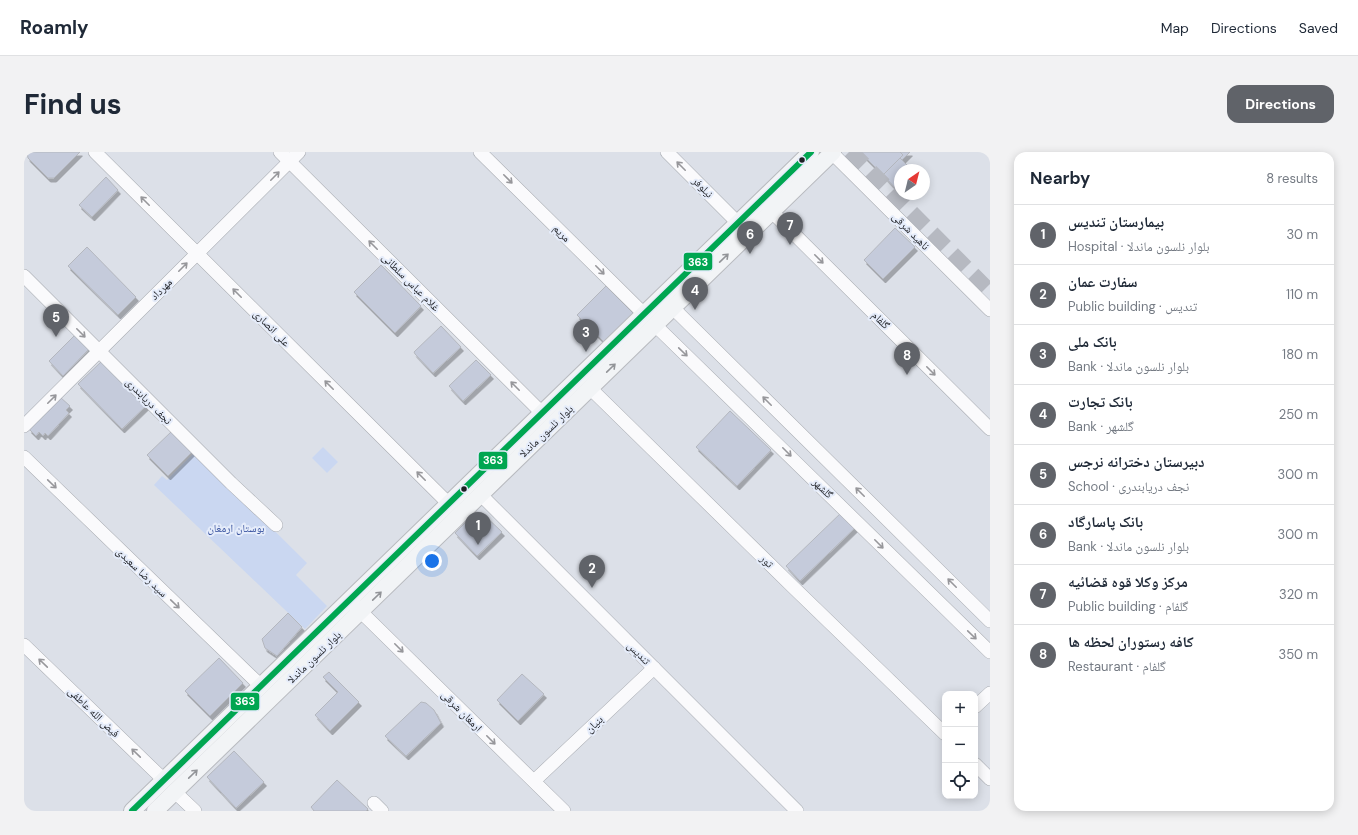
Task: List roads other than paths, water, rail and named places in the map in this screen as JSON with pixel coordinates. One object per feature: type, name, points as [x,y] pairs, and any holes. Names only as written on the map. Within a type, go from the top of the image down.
[{"type":"main road","name":"بلوار نلسون ماندلا","points":[[155,811],[590,388],[650,319],[738,223],[811,152]]},
{"type":"main road","name":"بلوار نلسون ماندلا","points":[[132,811],[542,413],[650,319],[673,308],[833,152]]},
{"type":"street","name":"علی انصاری","points":[[95,152],[449,504]]},
{"type":"street","name":"غلام عباس سلطانی","points":[[280,152],[542,413]]},
{"type":"street","name":"مهرداد","points":[[24,426],[299,152]]},
{"type":"street","name":"مریم","points":[[480,152],[650,319]]},
{"type":"street","name":"نیلوفر","points":[[667,152],[738,223]]},
{"type":"street","name":"ناهید شرقی","points":[[833,152],[990,310]]},
{"type":"street","name":"گلفام","points":[[772,212],[990,429]]},
{"type":"street","name":"نجف دریابندری","points":[[24,276],[231,483],[276,525]]},
{"type":"street","name":"گلشهر","points":[[673,308],[990,621]]},
{"type":"street","name":"گلشهر","points":[[650,319],[990,652]]},
{"type":"street","name":"تور","points":[[590,388],[942,731]]},
{"type":"street","points":[[773,439],[789,423]]},
{"type":"street","name":"سید رضا سعیدی","points":[[24,457],[261,686]]},
{"type":"street","name":"تندیس","points":[[481,495],[797,811]]},
{"type":"street","points":[[907,571],[923,555]]},
{"type":"street","name":"ارمغان شرقی","points":[[349,600],[564,811]]},
{"type":"street","name":"فیض الله عاطفی","points":[[24,644],[164,780]]},
{"type":"street","name":"بنیان","points":[[534,781],[654,668]]},
{"type":"street","points":[[978,704],[990,693]]},
{"type":"street","points":[[978,767],[990,779]]},
{"type":"street","points":[[175,792],[195,811]]},
{"type":"tunnel","points":[[849,152],[990,294]]},
{"type":"place","name":"مرکز وکلا قوه قضائیه","points":[[790,245]]},
{"type":"place","name":"بانک پاسارگاد","points":[[750,254]]},
{"type":"place","name":"بانک تجارت","points":[[695,310]]},
{"type":"place","name":"دبیرستان دخترانه نرجس","points":[[56,337]]},
{"type":"place","name":"بانک ملی","points":[[586,352]]},
{"type":"place","name":"کافه رستوران لحظه ها","points":[[907,375]]},
{"type":"place","name":"بیمارستان تندیس","points":[[478,545]]},
{"type":"place","name":"سفارت عمان","points":[[592,588]]},
{"type":"park label","name":"بوستان ارمغان","points":[[236,528]]}]
